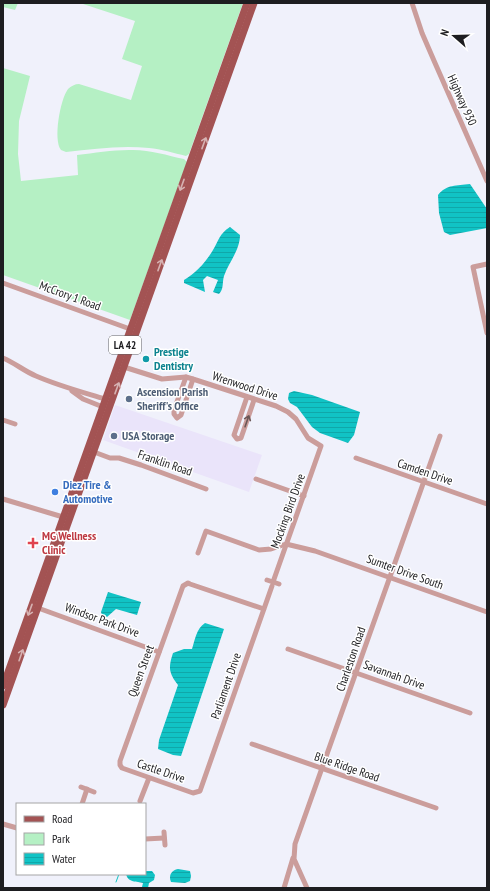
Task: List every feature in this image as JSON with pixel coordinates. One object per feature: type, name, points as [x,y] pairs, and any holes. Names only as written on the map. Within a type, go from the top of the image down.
[{"type":"main road","name":"LA 42","points":[[3,686],[63,517],[98,425],[105,399],[247,3]]},
{"type":"main road","name":"LA 42","points":[[3,705],[254,3]]},
{"type":"main road","points":[[144,309],[142,302],[148,288],[149,275]]},
{"type":"main road","points":[[124,367],[125,357],[133,334],[130,329]]},
{"type":"main road","points":[[89,466],[90,454],[98,425],[106,406],[105,399]]},
{"type":"main road","points":[[61,542],[60,535],[65,520],[63,517]]},
{"type":"main road","points":[[42,596],[41,588],[45,570]]},
{"type":"street","name":"Highway 930","points":[[412,3],[434,63],[487,181]]},
{"type":"street","points":[[487,264],[473,267],[487,333]]},
{"type":"street","name":"McCrory 1 Road","points":[[3,283],[130,329]]},
{"type":"street","points":[[3,358],[34,376],[70,389],[105,399]]},
{"type":"street","name":"Wrenwood Drive","points":[[124,367],[162,379],[186,377],[247,398],[276,406],[288,412],[296,419],[308,438],[321,446]]},
{"type":"street","points":[[186,377],[174,410],[174,414],[177,418],[181,415],[193,379]]},
{"type":"street","points":[[70,389],[83,399],[103,407]]},
{"type":"street","points":[[247,398],[234,435],[237,439],[241,438],[254,400]]},
{"type":"street","points":[[3,420],[15,424]]},
{"type":"street","name":"Charleston Road","points":[[284,888],[293,858],[295,844],[323,769],[440,436]]},
{"type":"street","name":"Mocking Bird Drive","points":[[273,584],[321,446]]},
{"type":"street","name":"Franklin Road","points":[[94,452],[133,462],[206,489]]},
{"type":"street","name":"Camden Drive","points":[[356,458],[487,504]]},
{"type":"street","points":[[256,479],[304,496]]},
{"type":"street","points":[[3,499],[63,517]]},
{"type":"street","points":[[198,553],[206,531],[259,550],[271,549],[286,544]]},
{"type":"street","name":"Sumter Drive South","points":[[286,544],[315,551],[487,612]]},
{"type":"street","points":[[267,580],[273,584],[279,584]]},
{"type":"street","name":"Queen Street","points":[[120,765],[120,761],[159,652],[182,588],[185,584],[190,584],[264,609]]},
{"type":"street","name":"Parliament Drive","points":[[198,792],[202,786],[273,584]]},
{"type":"street","name":"Windsor Park Drive","points":[[38,608],[159,652]]},
{"type":"street","name":"Savannah Drive","points":[[288,649],[470,713]]},
{"type":"street","name":"Blue Ridge Road","points":[[252,744],[436,808]]},
{"type":"street","name":"Castle Drive","points":[[120,765],[124,769],[149,778],[193,793],[198,792]]},
{"type":"street","points":[[140,801],[149,778]]},
{"type":"street","points":[[81,787],[94,792]]},
{"type":"street","points":[[82,803],[88,789]]},
{"type":"street","points":[[3,824],[16,828]]},
{"type":"street","points":[[146,839],[164,835],[165,845]]},
{"type":"street","points":[[293,858],[307,888]]},
{"type":"shaded area","points":[[115,405],[262,455],[249,492],[103,440]]},
{"type":"green space","points":[[3,3],[18,3],[15,10],[3,7]]},
{"type":"green space","points":[[80,3],[243,3],[189,154],[186,156],[158,149],[139,147],[66,152],[61,150],[58,138],[58,120],[62,102],[68,89],[73,85],[79,84],[131,100],[142,66],[122,59],[135,21]]},
{"type":"green space","points":[[3,68],[30,76],[19,121],[18,154],[21,181],[78,175],[77,155],[103,152],[143,150],[184,159],[187,162],[130,320],[3,275]]},
{"type":"water","points":[[470,184],[487,209],[487,228],[450,235],[444,232],[439,213],[438,195],[441,191],[448,187]]},
{"type":"water","points":[[230,227],[240,235],[240,240],[224,276],[221,292],[219,294],[213,292],[218,280],[207,276],[203,280],[205,292],[184,283],[184,280],[197,271],[204,263],[221,235]]},
{"type":"water","points":[[294,391],[312,395],[360,412],[354,435],[348,443],[320,433],[312,427],[297,407],[290,403],[288,399],[289,393]]},
{"type":"water","points":[[108,592],[141,602],[137,615],[116,609],[107,617],[102,616],[101,612]]},
{"type":"water","points":[[205,623],[224,629],[181,756],[173,755],[158,749],[159,740],[178,685],[171,674],[171,658],[173,653],[184,649],[192,649],[198,631]]},
{"type":"water","points":[[178,869],[190,871],[190,881],[185,883],[171,882],[171,873]]},
{"type":"water","points":[[146,871],[152,871],[155,875],[154,880],[149,883],[148,888],[132,888],[142,887],[143,883],[133,881],[126,875],[146,875]]},
{"type":"waterway","points":[[116,882],[119,875]]},
{"type":"place","name":"Prestige Dentistry","points":[[146,359]]},
{"type":"place","name":"Ascension Parish Sheriff's Office","points":[[129,399]]},
{"type":"place","name":"USA Storage","points":[[114,436]]},
{"type":"place","name":"Diez Tire & Automotive","points":[[55,492]]},
{"type":"place","name":"MG Wellness Clinic","points":[[33,543]]}]
